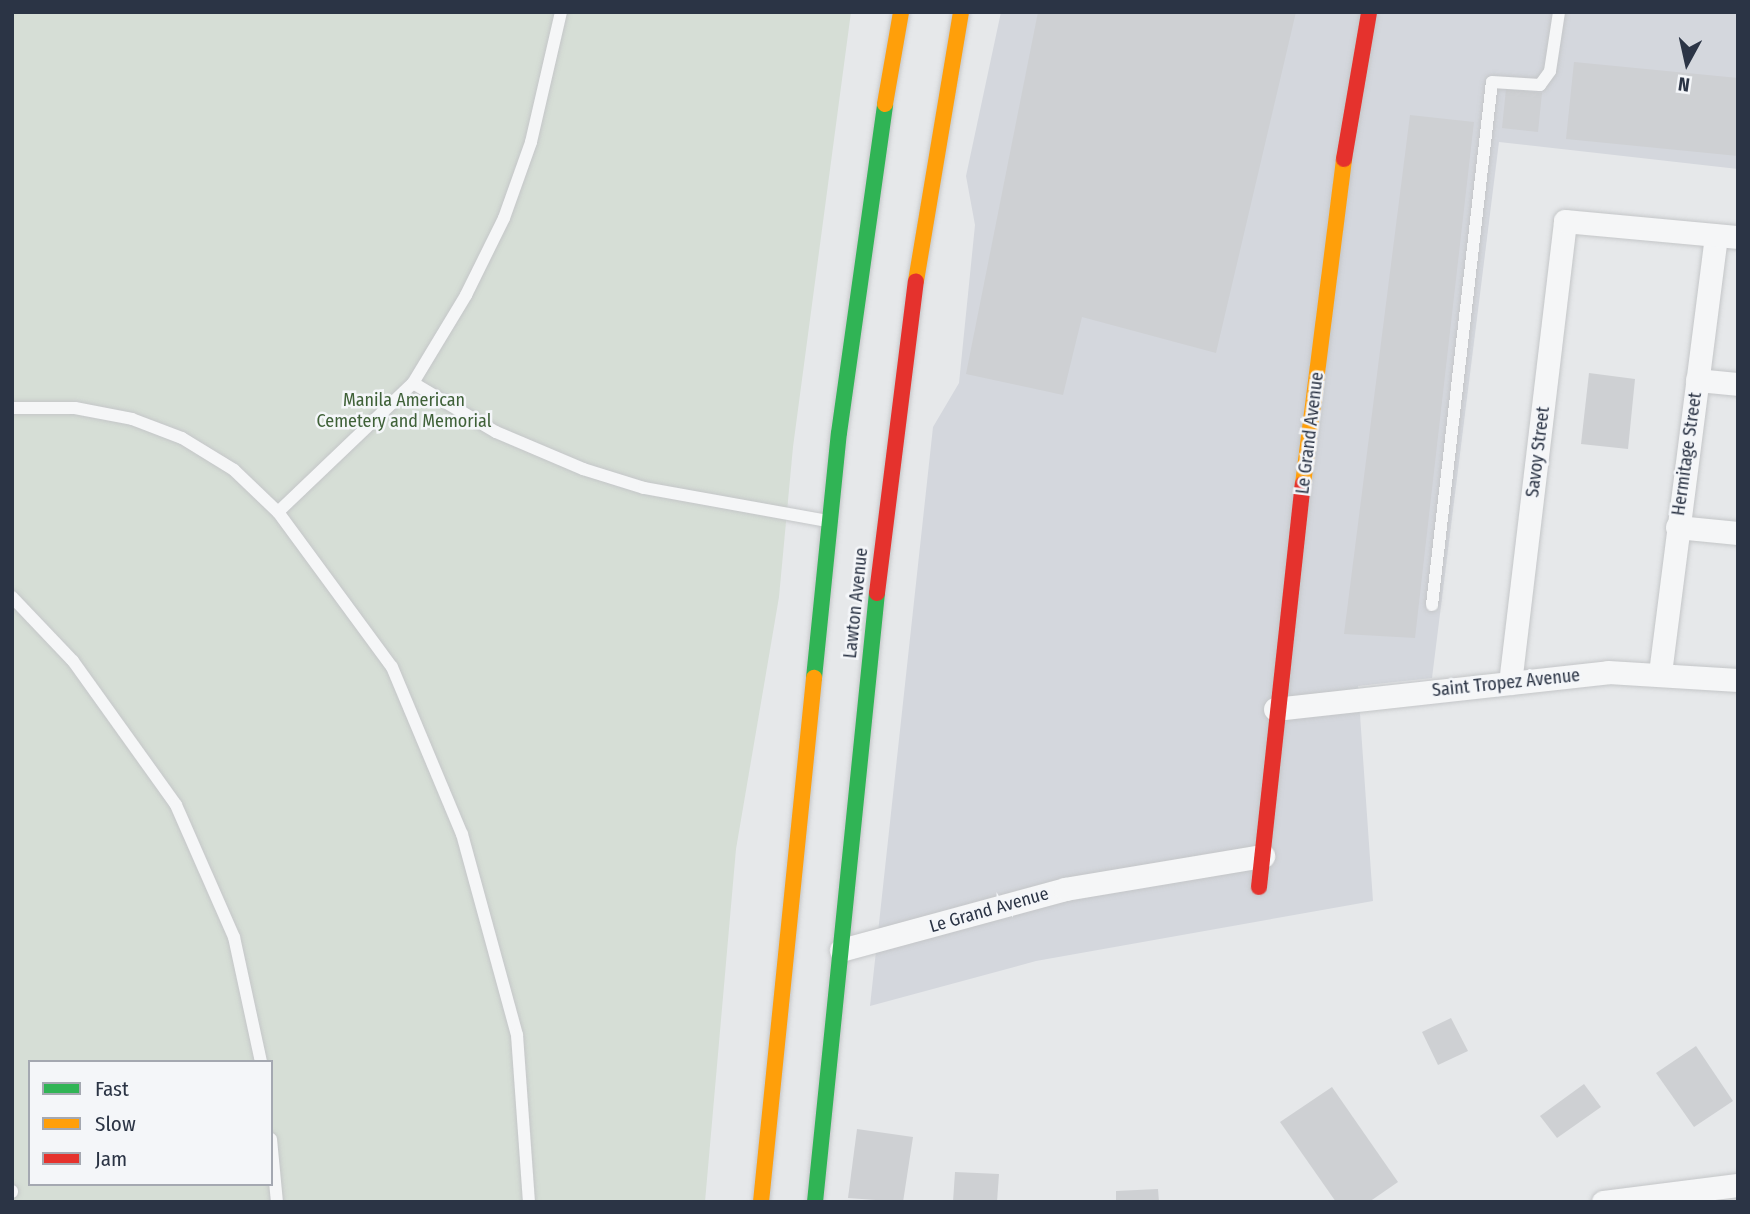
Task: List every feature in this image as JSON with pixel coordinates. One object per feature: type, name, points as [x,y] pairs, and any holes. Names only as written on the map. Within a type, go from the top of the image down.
[{"type":"main road","name":"Lawton Avenue","points":[[761,1202],[831,521],[872,179],[901,12]]},
{"type":"main road","name":"Lawton Avenue","points":[[815,1202],[886,505],[924,216],[961,12]]},
{"type":"main road","name":"Le Grand Avenue","points":[[1259,887],[1275,709],[1351,102],[1369,12]]},
{"type":"street","name":"Savoy Street","points":[[1510,684],[1565,221],[1727,236]]},
{"type":"street","name":"Hermitage Street","points":[[1660,673],[1697,380],[1727,236]]},
{"type":"street","points":[[1697,380],[1738,384]]},
{"type":"street","points":[[1677,527],[1738,533]]},
{"type":"street","name":"Saint Tropez Avenue","points":[[1275,709],[1608,672],[1660,673],[1738,680]]},
{"type":"street","name":"Le Grand Avenue","points":[[841,950],[1065,889],[1263,856]]},
{"type":"street","points":[[1603,1202],[1698,1186],[1738,1185]]},
{"type":"lane","points":[[278,512],[413,383],[466,295],[504,218],[531,142],[561,12]]},
{"type":"lane","points":[[1432,605],[1492,82],[1540,85],[1549,71],[1559,12]]},
{"type":"lane","points":[[413,383],[496,432],[583,469],[645,488],[831,521]]},
{"type":"lane","points":[[12,408],[75,408],[132,419],[181,438],[234,470],[278,512],[392,667],[463,834],[517,1034],[529,1202]]},
{"type":"lane","points":[[12,597],[73,661],[176,805],[234,937],[261,1060]]},
{"type":"lane","points":[[273,1160],[277,1202]]},
{"type":"shaded area","points":[[1001,12],[1738,12],[1738,169],[1499,142],[1432,678],[1358,686],[1373,901],[1036,961],[870,1006],[933,427],[959,383],[975,225],[966,176]]},
{"type":"green space","name":"Manila American Cemetery and Memorial","points":[[12,12],[851,12],[793,447],[779,597],[736,849],[705,1202],[12,1202]]},
{"type":"building","points":[[1038,12],[1296,12],[1216,353],[1082,317],[1063,395],[966,374]]},
{"type":"building","points":[[1574,62],[1738,78],[1738,156],[1566,139]]},
{"type":"building","points":[[1506,89],[1542,93],[1538,132],[1502,128]]},
{"type":"building","points":[[1410,115],[1474,122],[1415,638],[1344,634]]},
{"type":"building","points":[[1589,373],[1635,379],[1628,449],[1581,444]]},
{"type":"building","points":[[1451,1018],[1468,1051],[1438,1065],[1422,1032]]},
{"type":"building","points":[[1696,1046],[1733,1101],[1694,1127],[1656,1073]]},
{"type":"building","points":[[1584,1084],[1601,1107],[1557,1138],[1540,1116]]},
{"type":"building","points":[[1332,1087],[1398,1182],[1369,1202],[1336,1202],[1280,1122]]},
{"type":"building","points":[[857,1129],[913,1137],[903,1202],[848,1198]]},
{"type":"building","points":[[955,1172],[999,1174],[997,1202],[953,1202]]},
{"type":"building","points":[[1158,1189],[1159,1202],[1116,1202],[1116,1191]]},
{"type":"traffic: fast","points":[[814,678],[839,433],[885,104]]},
{"type":"traffic: fast","points":[[815,1202],[877,593]]},
{"type":"traffic: slow","points":[[885,104],[901,12]]},
{"type":"traffic: slow","points":[[916,281],[961,12]]},
{"type":"traffic: slow","points":[[1303,484],[1344,159]]},
{"type":"traffic: slow","points":[[761,1202],[814,678]]},
{"type":"traffic: jam","points":[[1344,159],[1369,12]]},
{"type":"traffic: jam","points":[[877,593],[916,281]]},
{"type":"traffic: jam","points":[[1259,887],[1303,484]]}]
